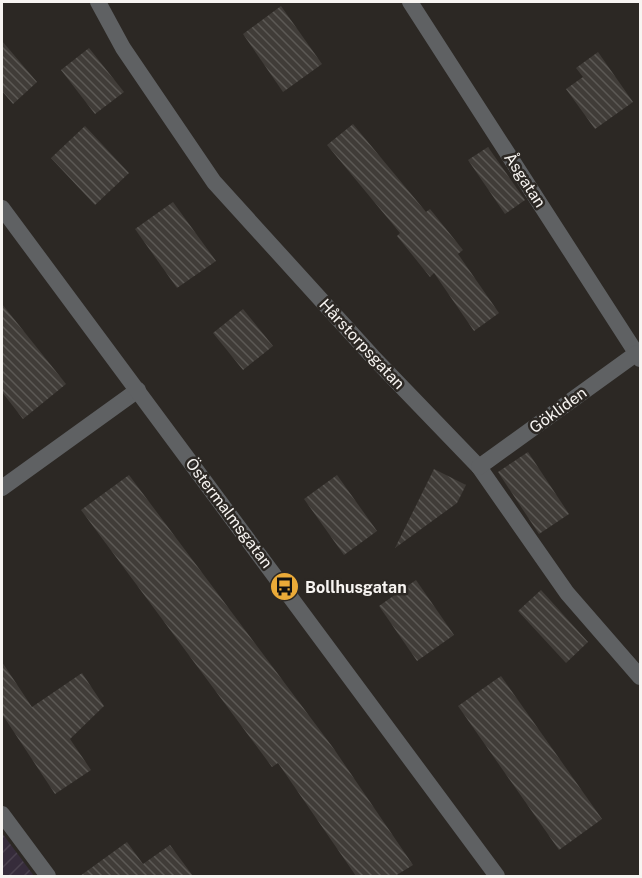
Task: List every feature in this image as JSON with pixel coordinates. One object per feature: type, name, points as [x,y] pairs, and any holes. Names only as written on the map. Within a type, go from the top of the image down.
[{"type":"street","name":"Hårstorpsgatan","points":[[98,2],[123,48],[214,182],[372,356],[479,467],[567,593],[640,676]]},
{"type":"street","name":"Åsgatan","points":[[410,2],[639,356]]},
{"type":"street","name":"Östermalmsgatan","points":[[2,208],[497,876]]},
{"type":"street","name":"Gökliden","points":[[479,467],[639,356]]},
{"type":"street","points":[[2,488],[138,390]]},
{"type":"street","points":[[2,814],[48,876]]},
{"type":"shaded area","points":[[2,833],[34,876],[2,876]]},
{"type":"building","points":[[281,6],[322,64],[283,92],[243,34]]},
{"type":"building","points":[[2,41],[37,82],[13,104],[2,91]]},
{"type":"building","points":[[89,48],[124,92],[95,114],[61,70]]},
{"type":"building","points":[[598,52],[633,102],[595,129],[566,89],[583,77],[576,68]]},
{"type":"building","points":[[353,124],[426,212],[430,209],[463,250],[458,254],[499,313],[474,331],[434,273],[430,277],[397,236],[400,233],[327,145]]},
{"type":"building","points":[[85,126],[129,173],[95,205],[51,158]]},
{"type":"building","points":[[488,147],[525,200],[505,214],[468,160]]},
{"type":"building","points":[[173,202],[216,261],[177,288],[135,229]]},
{"type":"building","points":[[2,304],[66,384],[23,419],[2,392]]},
{"type":"building","points":[[243,309],[273,346],[243,370],[213,333]]},
{"type":"building","points":[[528,452],[569,514],[539,534],[498,472]]},
{"type":"building","points":[[434,469],[466,485],[457,503],[395,548]]},
{"type":"building","points":[[129,475],[334,749],[413,865],[395,876],[356,876],[278,763],[272,767],[81,510]]},
{"type":"building","points":[[337,475],[377,531],[344,555],[304,499]]},
{"type":"building","points":[[416,580],[454,635],[417,661],[379,606]]},
{"type":"building","points":[[541,590],[588,642],[566,663],[518,611]]},
{"type":"building","points":[[2,662],[32,707],[82,673],[104,706],[70,739],[91,770],[55,794],[2,714]]},
{"type":"building","points":[[501,676],[602,819],[559,850],[458,706]]},
{"type":"building","points":[[127,842],[143,864],[170,845],[193,876],[80,876]]},
{"type":"place","name":"Bollhusgatan","points":[[284,587]]}]
